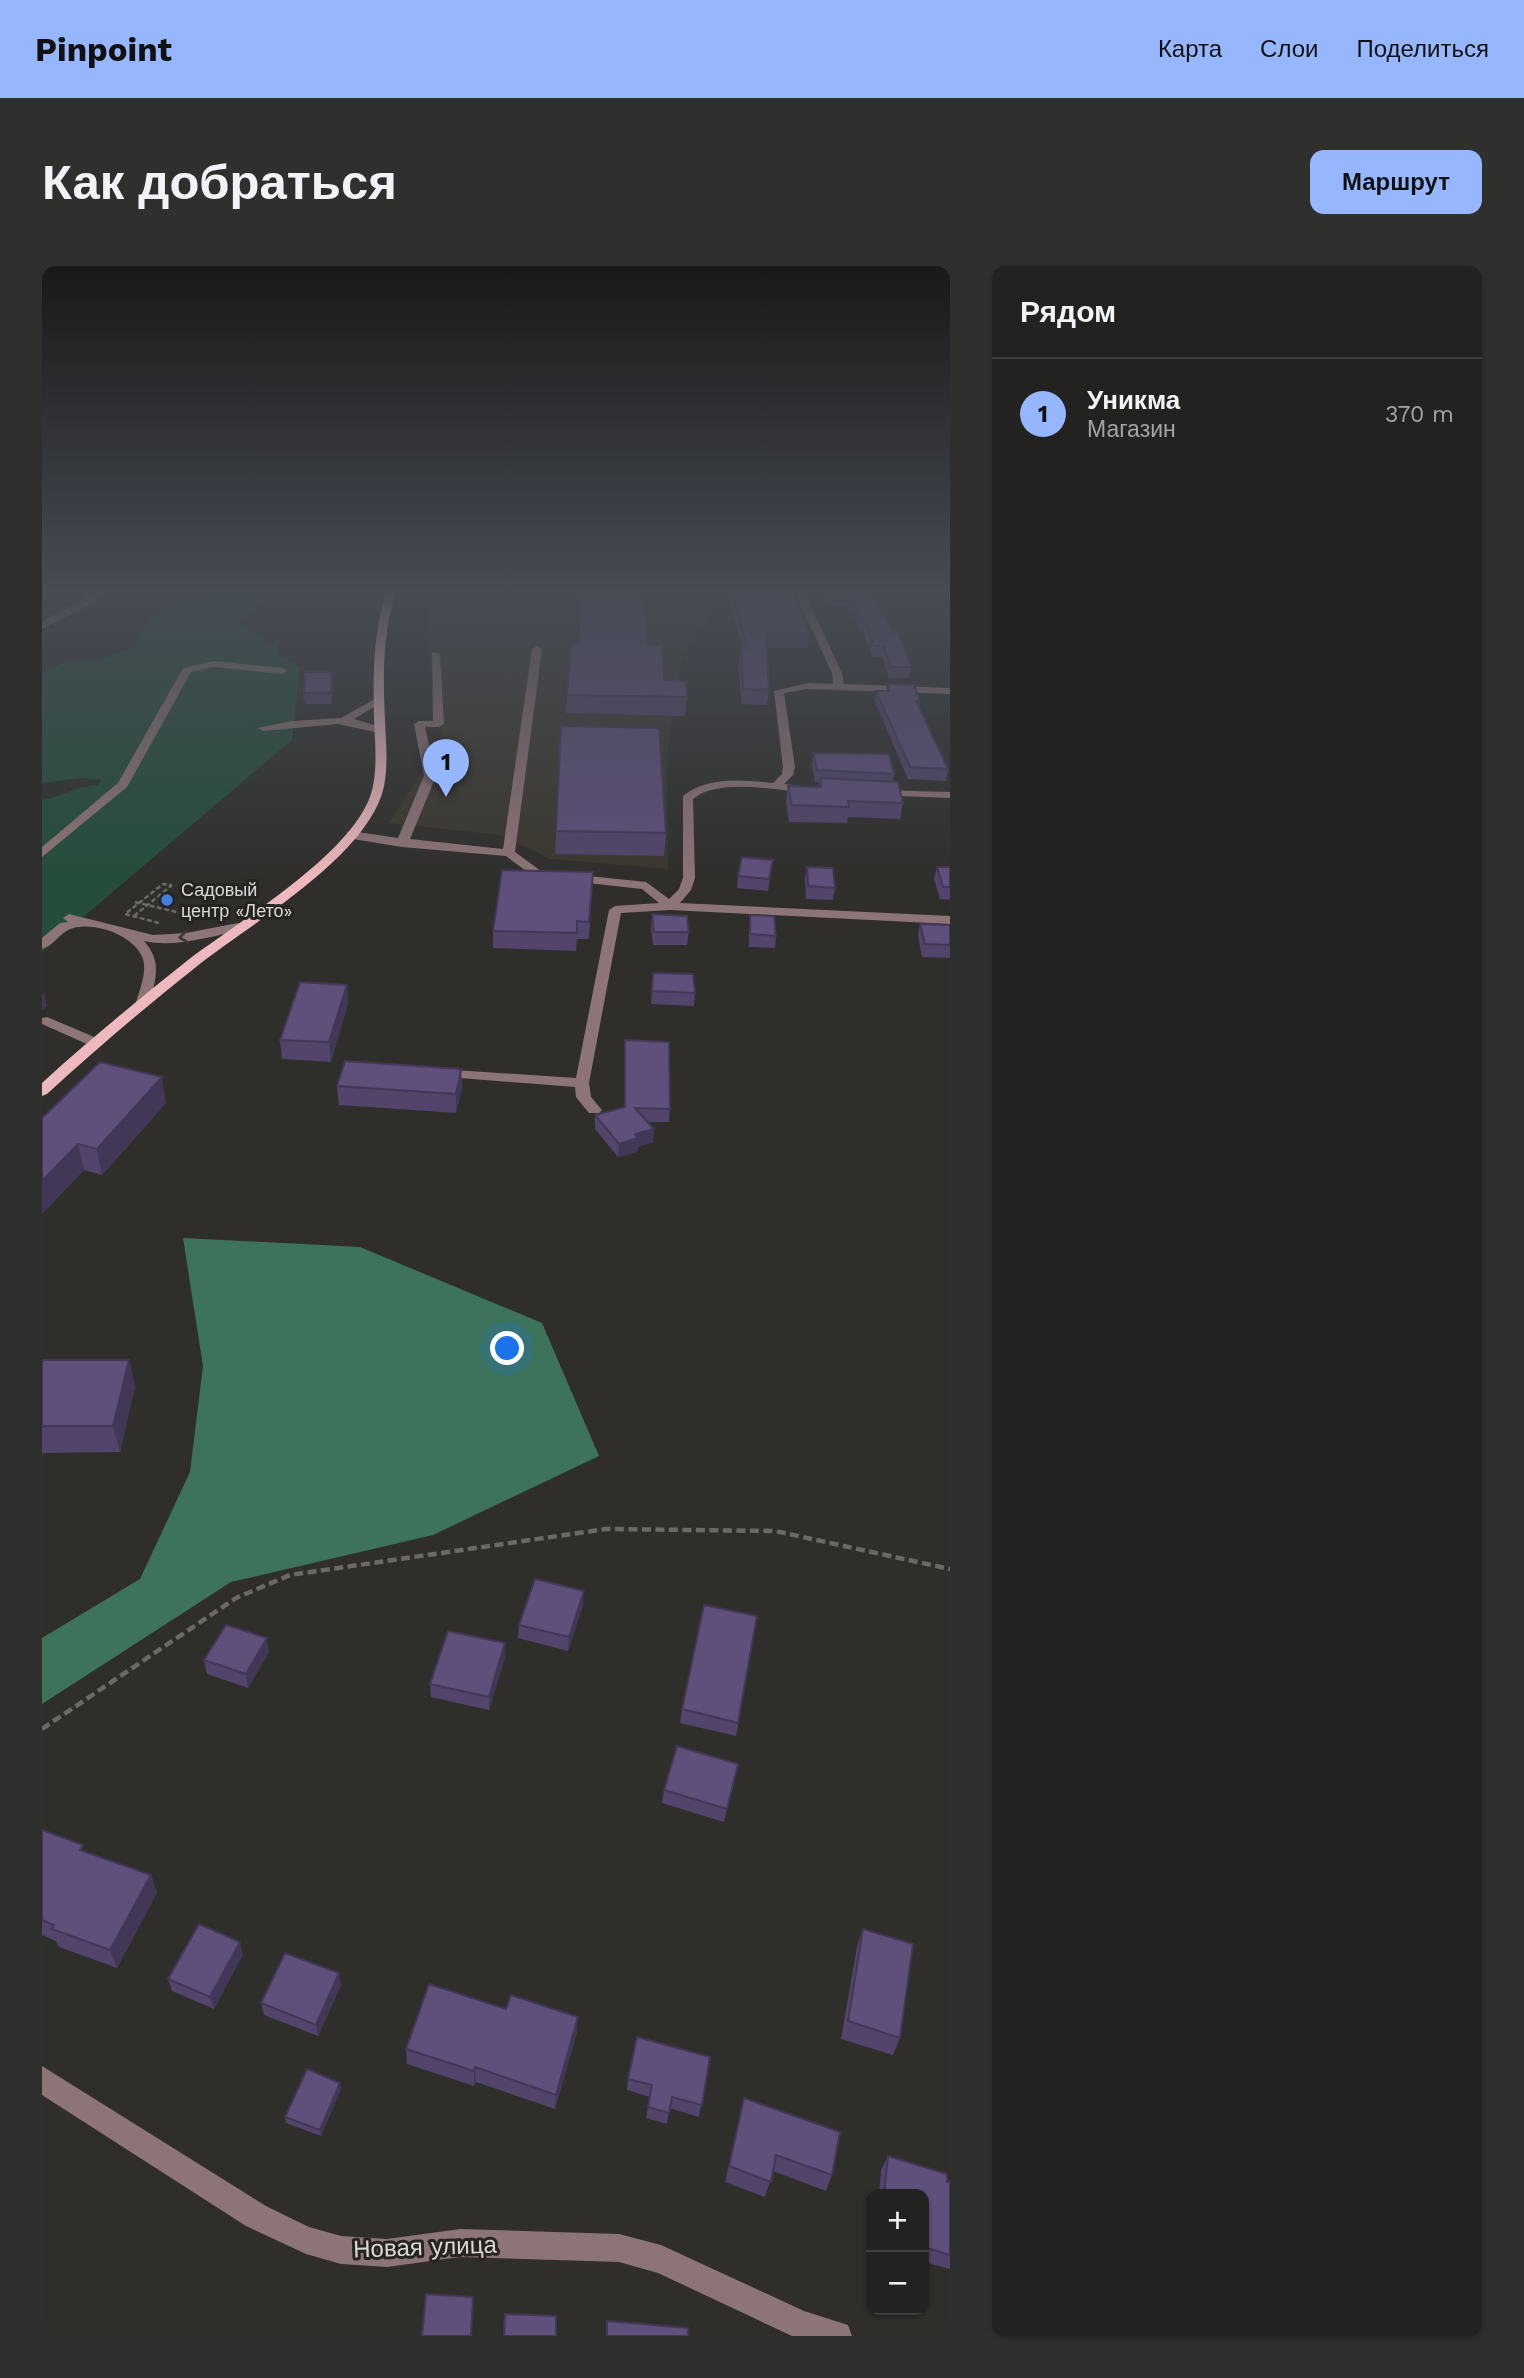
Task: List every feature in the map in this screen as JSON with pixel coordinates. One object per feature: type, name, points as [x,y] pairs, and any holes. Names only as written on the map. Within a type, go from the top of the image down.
[{"type":"main road","points":[[42,1091],[94,1042],[305,876],[351,835],[375,799],[380,730],[379,686]]},
{"type":"street","points":[[42,853],[123,785],[178,686]]},
{"type":"street","points":[[402,843],[430,776],[419,724],[439,724],[437,686]]},
{"type":"street","points":[[509,853],[532,686]]},
{"type":"street","points":[[774,788],[787,775],[789,767],[777,694],[796,687],[950,691]]},
{"type":"street","points":[[338,722],[379,701]]},
{"type":"street","points":[[263,728],[338,722],[365,724],[380,730]]},
{"type":"street","points":[[670,906],[685,890],[689,878],[687,798],[691,792],[716,785],[826,791]]},
{"type":"street","points":[[867,792],[950,795]]},
{"type":"street","points":[[351,835],[402,843],[509,853],[538,874],[646,886],[670,906]]},
{"type":"street","points":[[594,1110],[584,1097],[582,1083],[615,910],[670,906],[950,920]]},
{"type":"street","points":[[69,918],[130,936],[168,939],[238,928]]},
{"type":"street","points":[[42,945],[65,926],[85,922]]},
{"type":"street","points":[[130,936],[150,954],[152,967],[144,1002]]},
{"type":"street","points":[[47,1021],[94,1042]]},
{"type":"street","points":[[419,1072],[582,1083]]},
{"type":"street","name":"Новая улица","points":[[42,2079],[256,2216],[306,2240],[341,2250],[387,2253],[460,2242],[619,2248],[661,2259],[801,2325],[837,2336]]},
{"type":"path","points":[[134,916],[172,886],[163,884],[125,914],[170,925]]},
{"type":"path","points":[[135,902],[214,921]]},
{"type":"path","points":[[42,1729],[236,1598],[290,1575],[606,1529],[775,1531],[950,1569]]},
{"type":"shaded area","points":[[434,686],[677,686],[667,753],[668,869],[550,859],[500,835],[389,823],[444,738]]},
{"type":"green space","points":[[42,686],[298,686],[292,740],[42,952],[42,800],[98,785],[101,780],[80,778],[42,783]]},
{"type":"green space","points":[[183,1238],[360,1247],[542,1323],[599,1456],[433,1535],[231,1582],[42,1704],[42,1638],[140,1579],[190,1472],[203,1366]]},
{"type":"building","points":[[304,686],[331,686],[331,693],[304,693]]},
{"type":"building","points":[[568,686],[686,686],[687,697],[567,695]]},
{"type":"building","points":[[743,686],[769,686],[769,690],[743,689]]},
{"type":"building","points":[[887,686],[914,686],[920,701],[916,701],[948,769],[910,767],[876,691],[889,691]]},
{"type":"building","points":[[561,726],[659,728],[666,833],[556,831]]},
{"type":"building","points":[[813,753],[889,754],[894,774],[817,770]]},
{"type":"building","points":[[820,778],[898,782],[903,803],[848,801],[849,807],[792,805],[788,786],[821,787]]},
{"type":"building","points":[[742,857],[773,860],[769,879],[738,876]]},
{"type":"building","points":[[807,867],[833,868],[835,888],[808,886]]},
{"type":"building","points":[[937,867],[950,867],[950,887],[943,887]]},
{"type":"building","points":[[502,870],[593,872],[589,922],[577,921],[577,933],[493,931]]},
{"type":"building","points":[[652,914],[687,916],[689,932],[654,932]]},
{"type":"building","points":[[750,915],[774,916],[776,936],[750,934]]},
{"type":"building","points":[[920,924],[950,925],[950,945],[925,944]]},
{"type":"building","points":[[653,973],[693,974],[695,993],[652,991]]},
{"type":"building","points":[[300,982],[347,985],[329,1042],[280,1040]]},
{"type":"building","points":[[625,1040],[669,1042],[670,1109],[635,1108],[654,1129],[635,1134],[638,1138],[619,1144],[595,1115],[625,1107]]},
{"type":"building","points":[[345,1061],[461,1069],[456,1094],[337,1086]]},
{"type":"building","points":[[100,1062],[162,1077],[97,1149],[78,1144],[42,1181],[42,1118]]},
{"type":"building","points":[[42,1360],[129,1360],[113,1426],[42,1426]]},
{"type":"building","points":[[535,1579],[584,1591],[569,1637],[519,1625]]},
{"type":"building","points":[[704,1605],[757,1616],[738,1723],[682,1709]]},
{"type":"building","points":[[226,1625],[267,1638],[246,1674],[204,1660]]},
{"type":"building","points":[[448,1631],[505,1643],[489,1697],[430,1684]]},
{"type":"building","points":[[677,1746],[738,1764],[727,1809],[664,1790]]},
{"type":"building","points":[[42,1830],[83,1845],[80,1850],[151,1875],[110,1950],[52,1929],[54,1925],[42,1920]]},
{"type":"building","points":[[199,1924],[240,1942],[210,1997],[168,1979]]},
{"type":"building","points":[[863,1929],[913,1944],[900,2038],[848,2021]]},
{"type":"building","points":[[285,1953],[339,1973],[316,2025],[261,2003]]},
{"type":"building","points":[[429,1984],[506,2009],[511,1995],[578,2017],[556,2095],[475,2067],[474,2071],[406,2049]]},
{"type":"building","points":[[637,2037],[710,2057],[702,2105],[672,2097],[669,2113],[648,2107],[652,2085],[628,2079]]},
{"type":"building","points":[[307,2069],[340,2083],[320,2130],[285,2117]]},
{"type":"building","points":[[744,2098],[840,2132],[832,2175],[776,2155],[771,2182],[729,2166]]},
{"type":"building","points":[[888,2156],[947,2174],[947,2182],[950,2182],[950,2255],[929,2249],[929,2189],[885,2189]]},
{"type":"building","points":[[426,2294],[473,2297],[471,2336],[422,2336]]},
{"type":"building","points":[[505,2314],[556,2316],[556,2336],[504,2336]]},
{"type":"building","points":[[607,2321],[688,2328],[688,2336],[607,2336]]},
{"type":"place","name":"Уникма","points":[[446,797]]},
{"type":"place","name":"Садовый центр «Лето»","points":[[167,900]]}]
